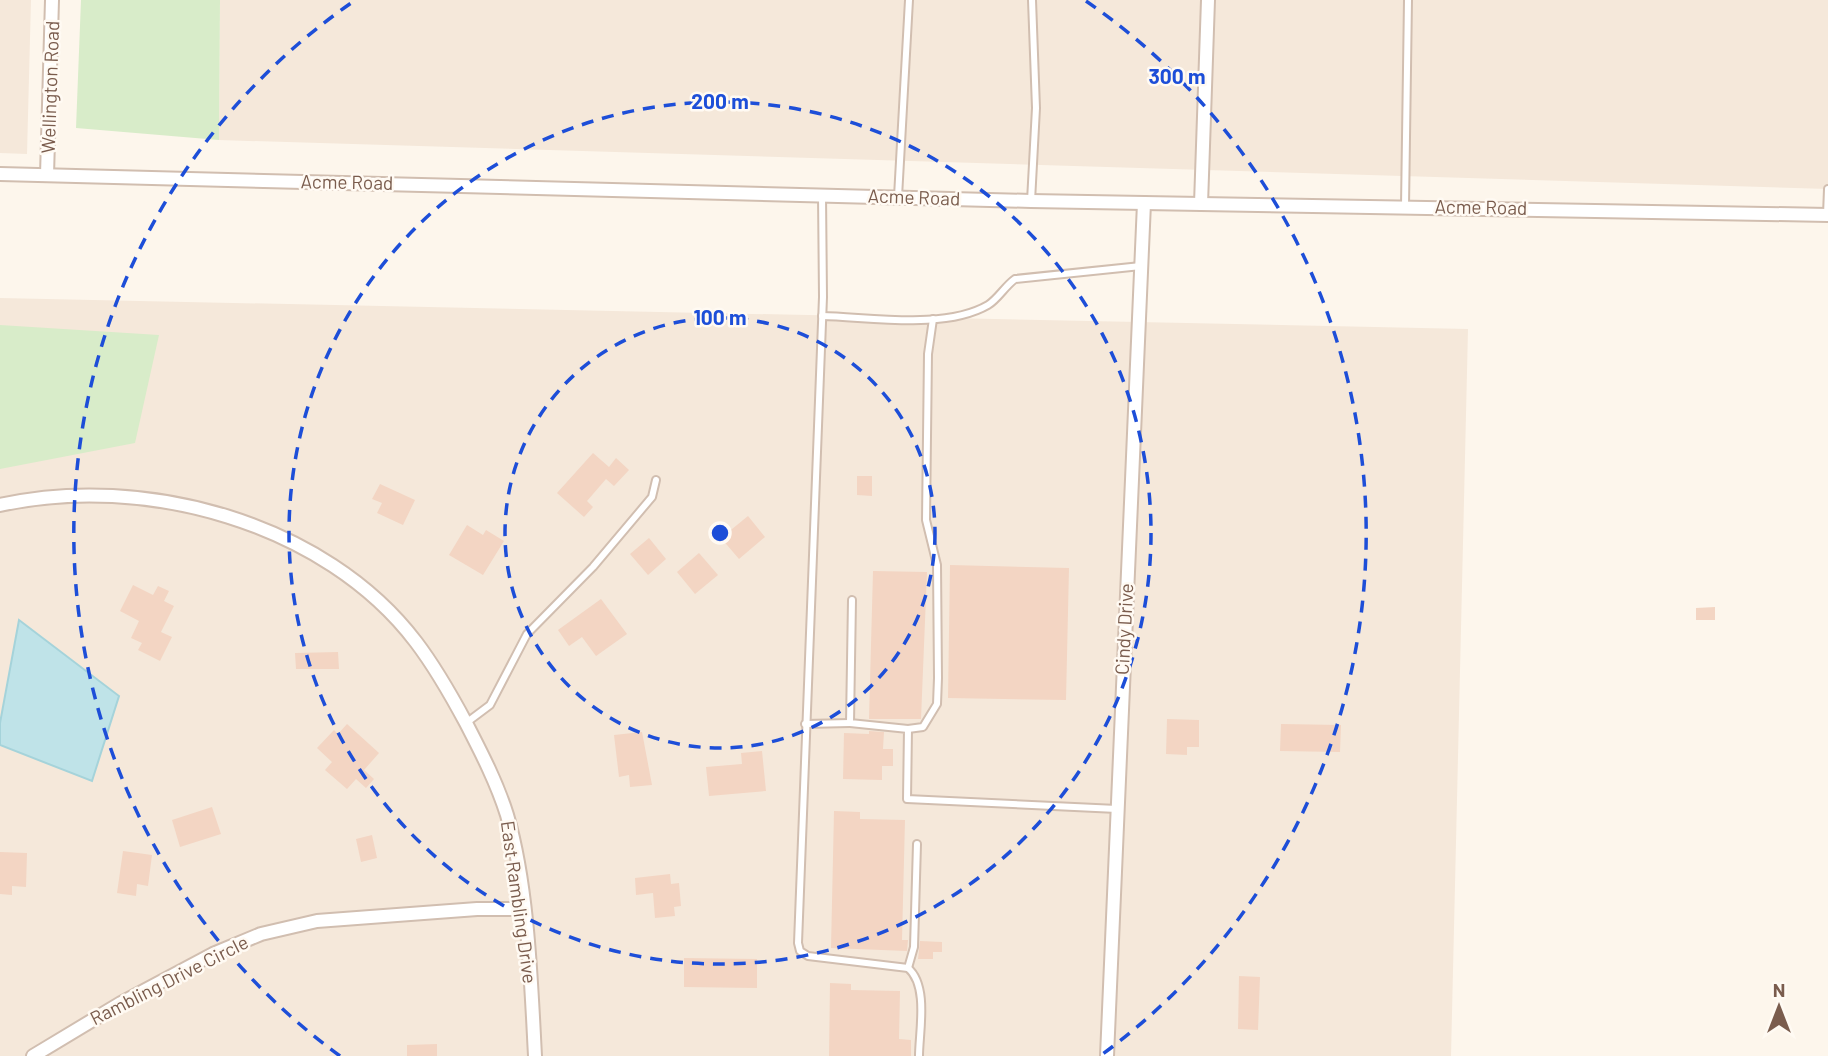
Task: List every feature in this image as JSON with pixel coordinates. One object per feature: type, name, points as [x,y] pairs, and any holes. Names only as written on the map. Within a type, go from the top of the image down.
[{"type":"street","name":"Wellington Road","points":[[47,175],[52,0]]},
{"type":"street","points":[[1201,204],[1208,0]]},
{"type":"street","name":"Acme Road","points":[[0,174],[1031,201],[1828,215]]},
{"type":"street","name":"Cindy Drive","points":[[1107,1056],[1144,203]]},
{"type":"street","name":"East Rambling Drive","points":[[0,505],[60,496],[131,496],[215,512],[255,526],[330,566],[385,610],[415,640],[466,723],[507,814],[523,909],[535,1056]]},
{"type":"street","name":"Rambling Drive Circle","points":[[33,1056],[121,1003],[214,954],[261,934],[317,921],[477,909],[523,909]]},
{"type":"lane","points":[[898,197],[909,0]]},
{"type":"lane","points":[[1031,201],[1036,108],[1032,0]]},
{"type":"lane","points":[[1405,206],[1408,0]]},
{"type":"lane","points":[[1828,190],[1828,215]]},
{"type":"lane","points":[[822,195],[822,316],[805,724],[800,951],[808,956],[908,968],[917,979],[919,990],[919,1056]]},
{"type":"lane","points":[[822,316],[933,319],[966,315],[991,304],[1014,279],[1141,266]]},
{"type":"lane","points":[[805,724],[850,723],[908,729],[923,727],[937,704],[937,565],[926,520],[928,354],[933,319]]},
{"type":"lane","points":[[466,723],[491,705],[527,634],[593,567],[652,497],[656,480]]},
{"type":"lane","points":[[850,723],[852,600]]},
{"type":"lane","points":[[908,729],[907,799],[1117,810]]},
{"type":"lane","points":[[908,968],[914,947],[917,844]]},
{"type":"shaded area","points":[[0,0],[31,0],[27,154],[0,153]]},
{"type":"shaded area","points":[[220,0],[1828,0],[1828,189],[219,140]]},
{"type":"shaded area","points":[[0,298],[1468,329],[1451,1056],[0,1056]]},
{"type":"green space","points":[[81,0],[220,0],[219,140],[76,128]]},
{"type":"green space","points":[[0,325],[159,335],[135,443],[0,469]]},
{"type":"water","points":[[19,620],[119,696],[92,781],[0,745],[0,723]]},
{"type":"building","points":[[593,453],[609,467],[616,458],[629,470],[614,486],[606,479],[587,501],[593,507],[584,517],[557,493]]},
{"type":"building","points":[[857,476],[872,476],[872,496],[857,495]]},
{"type":"building","points":[[380,484],[415,500],[403,525],[377,513],[382,503],[372,499]]},
{"type":"building","points":[[748,516],[765,537],[739,559],[721,538]]},
{"type":"building","points":[[467,525],[483,535],[486,530],[504,541],[483,575],[449,555]]},
{"type":"building","points":[[649,538],[666,559],[648,575],[630,554]]},
{"type":"building","points":[[699,553],[718,575],[695,594],[677,572]]},
{"type":"building","points":[[950,565],[1069,568],[1066,700],[948,698]]},
{"type":"building","points":[[873,571],[927,572],[921,719],[869,719]]},
{"type":"building","points":[[133,585],[153,595],[158,586],[169,591],[164,601],[174,606],[161,632],[172,637],[160,661],[138,650],[142,643],[131,638],[139,621],[120,611]]},
{"type":"building","points":[[601,599],[627,634],[596,656],[582,637],[569,646],[558,630]]},
{"type":"building","points":[[1715,607],[1715,620],[1696,620],[1696,608]]},
{"type":"building","points":[[338,652],[339,669],[296,669],[295,653]]},
{"type":"building","points":[[1167,719],[1199,720],[1199,747],[1187,747],[1187,755],[1166,754]]},
{"type":"building","points":[[347,724],[379,753],[364,770],[374,779],[366,788],[356,779],[347,789],[325,770],[332,762],[317,748],[334,730],[338,734]]},
{"type":"building","points":[[1281,724],[1341,725],[1340,752],[1280,751]]},
{"type":"building","points":[[869,731],[884,732],[883,749],[893,749],[893,766],[882,766],[882,780],[843,779],[844,733],[869,734]]},
{"type":"building","points":[[642,732],[652,785],[630,787],[629,775],[619,777],[614,735]]},
{"type":"building","points":[[762,751],[766,791],[709,796],[706,767],[742,764],[741,753]]},
{"type":"building","points":[[212,807],[221,834],[180,847],[172,820]]},
{"type":"building","points":[[834,811],[860,812],[860,819],[905,820],[902,940],[908,940],[907,951],[831,948]]},
{"type":"building","points":[[372,835],[377,858],[361,862],[356,839]]},
{"type":"building","points":[[123,851],[152,855],[148,886],[137,884],[136,896],[117,893]]},
{"type":"building","points":[[0,852],[27,853],[26,887],[12,886],[12,895],[0,894]]},
{"type":"building","points":[[670,874],[671,884],[679,883],[681,906],[674,907],[675,916],[655,918],[653,893],[636,895],[635,878]]},
{"type":"building","points":[[920,941],[942,942],[942,952],[933,952],[933,959],[918,959]]},
{"type":"building","points":[[684,958],[757,959],[757,988],[684,987]]},
{"type":"building","points":[[1239,976],[1260,977],[1258,1030],[1238,1029]]},
{"type":"building","points":[[830,983],[851,984],[851,990],[900,991],[899,1039],[911,1040],[911,1056],[829,1056]]},
{"type":"building","points":[[437,1044],[437,1056],[407,1056],[407,1045]]}]
